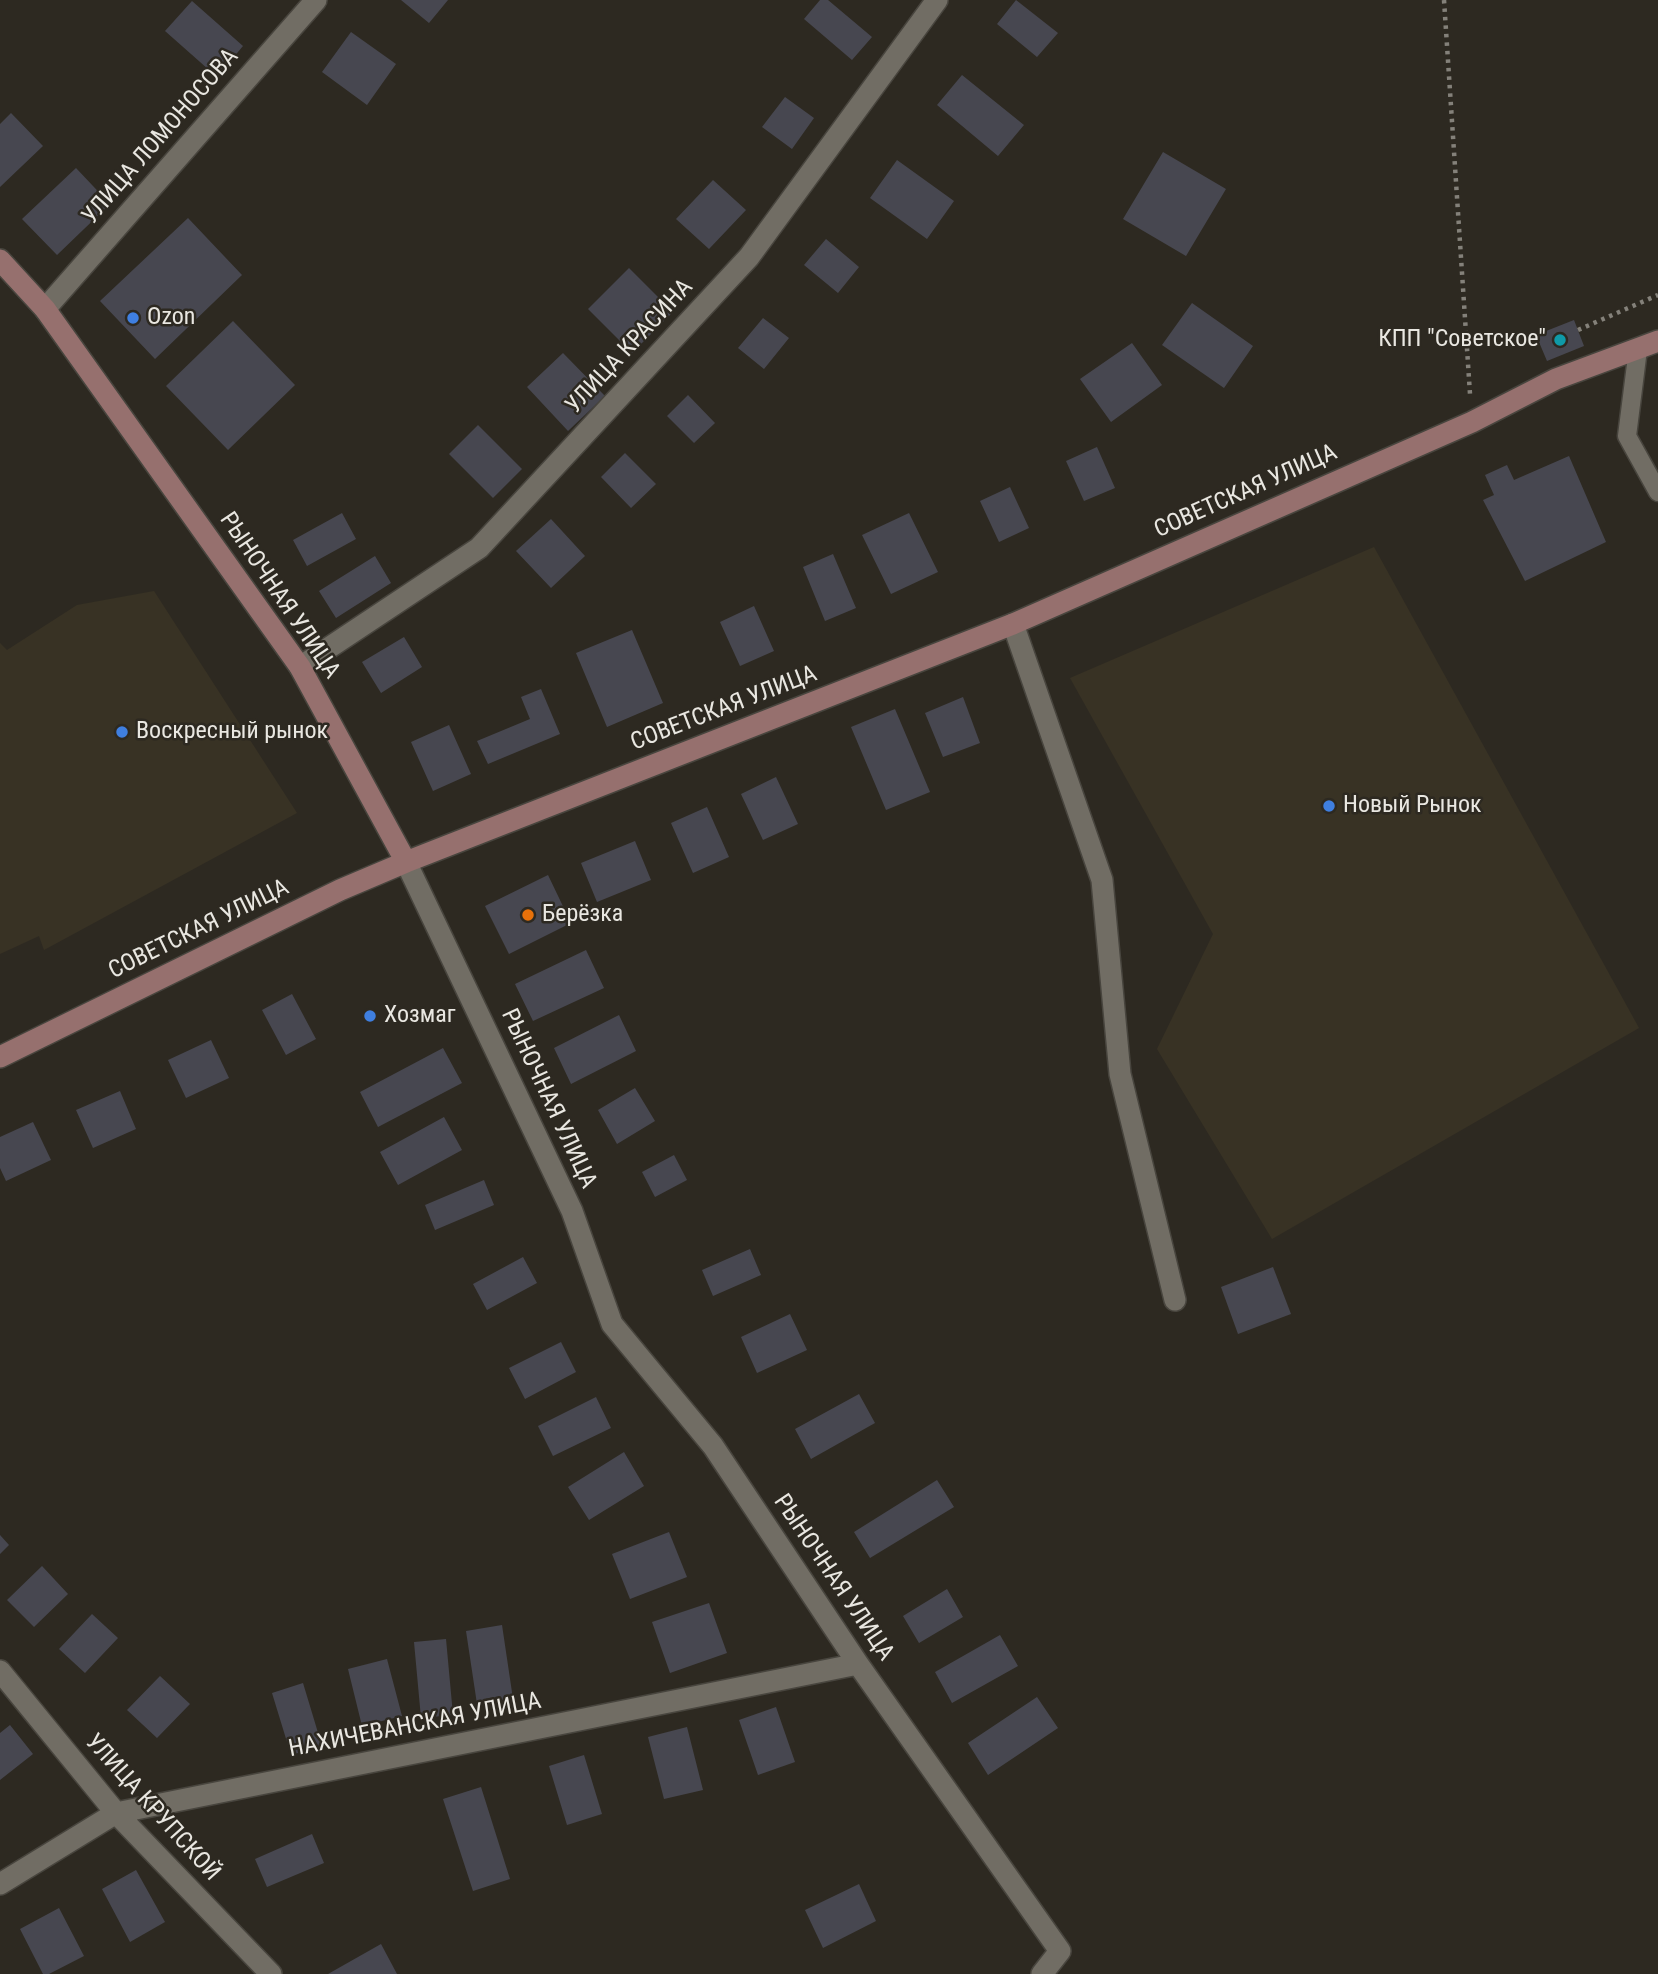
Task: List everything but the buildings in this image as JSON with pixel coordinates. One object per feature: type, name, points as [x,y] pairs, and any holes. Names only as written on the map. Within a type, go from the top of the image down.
[{"type":"street","name":"УЛИЦА ЛОМОНОСОВА","points":[[45,309],[316,0]]},
{"type":"street","name":"УЛИЦА КРАСИНА","points":[[300,667],[479,548],[749,257],[937,0]]},
{"type":"street","name":"РЫНОЧНАЯ УЛИЦА","points":[[0,260],[45,309],[300,667],[406,862],[572,1211],[612,1324],[713,1446],[858,1664],[1060,1951],[1042,1974]]},
{"type":"street","name":"СОВЕТСКАЯ УЛИЦА","points":[[0,1057],[340,890],[1013,624],[1472,422],[1556,379],[1648,345]]},
{"type":"street","points":[[1013,624],[1102,880],[1120,1074],[1175,1300]]},
{"type":"street","name":"НАХИЧЕВАНСКАЯ УЛИЦА","points":[[0,1884],[116,1813],[858,1664]]},
{"type":"street","name":"УЛИЦА КРУПСКОЙ","points":[[0,1671],[116,1813],[271,1974]]},
{"type":"lane","points":[[1648,345],[1627,436],[1658,492]]},
{"type":"path","points":[[1444,0],[1472,422]]},
{"type":"path","points":[[1578,330],[1658,295]]},
{"type":"shaded area","name":"Новый Рынок","points":[[1374,547],[1639,1028],[1272,1239],[1157,1049],[1213,934],[1070,678]]},
{"type":"shaded area","name":"Воскресный рынок","points":[[154,591],[297,813],[44,950],[39,936],[0,954],[0,643],[7,650],[77,605]]},
{"type":"place","name":"Ozon","points":[[133,318]]},
{"type":"place","name":"КПП \"Советское\"","points":[[1560,340]]},
{"type":"place","name":"Воскресный рынок","points":[[122,732]]},
{"type":"place","name":"Новый Рынок","points":[[1329,806]]},
{"type":"place","name":"Берёзка","points":[[528,915]]},
{"type":"place","name":"Хозмаг","points":[[370,1016]]}]
